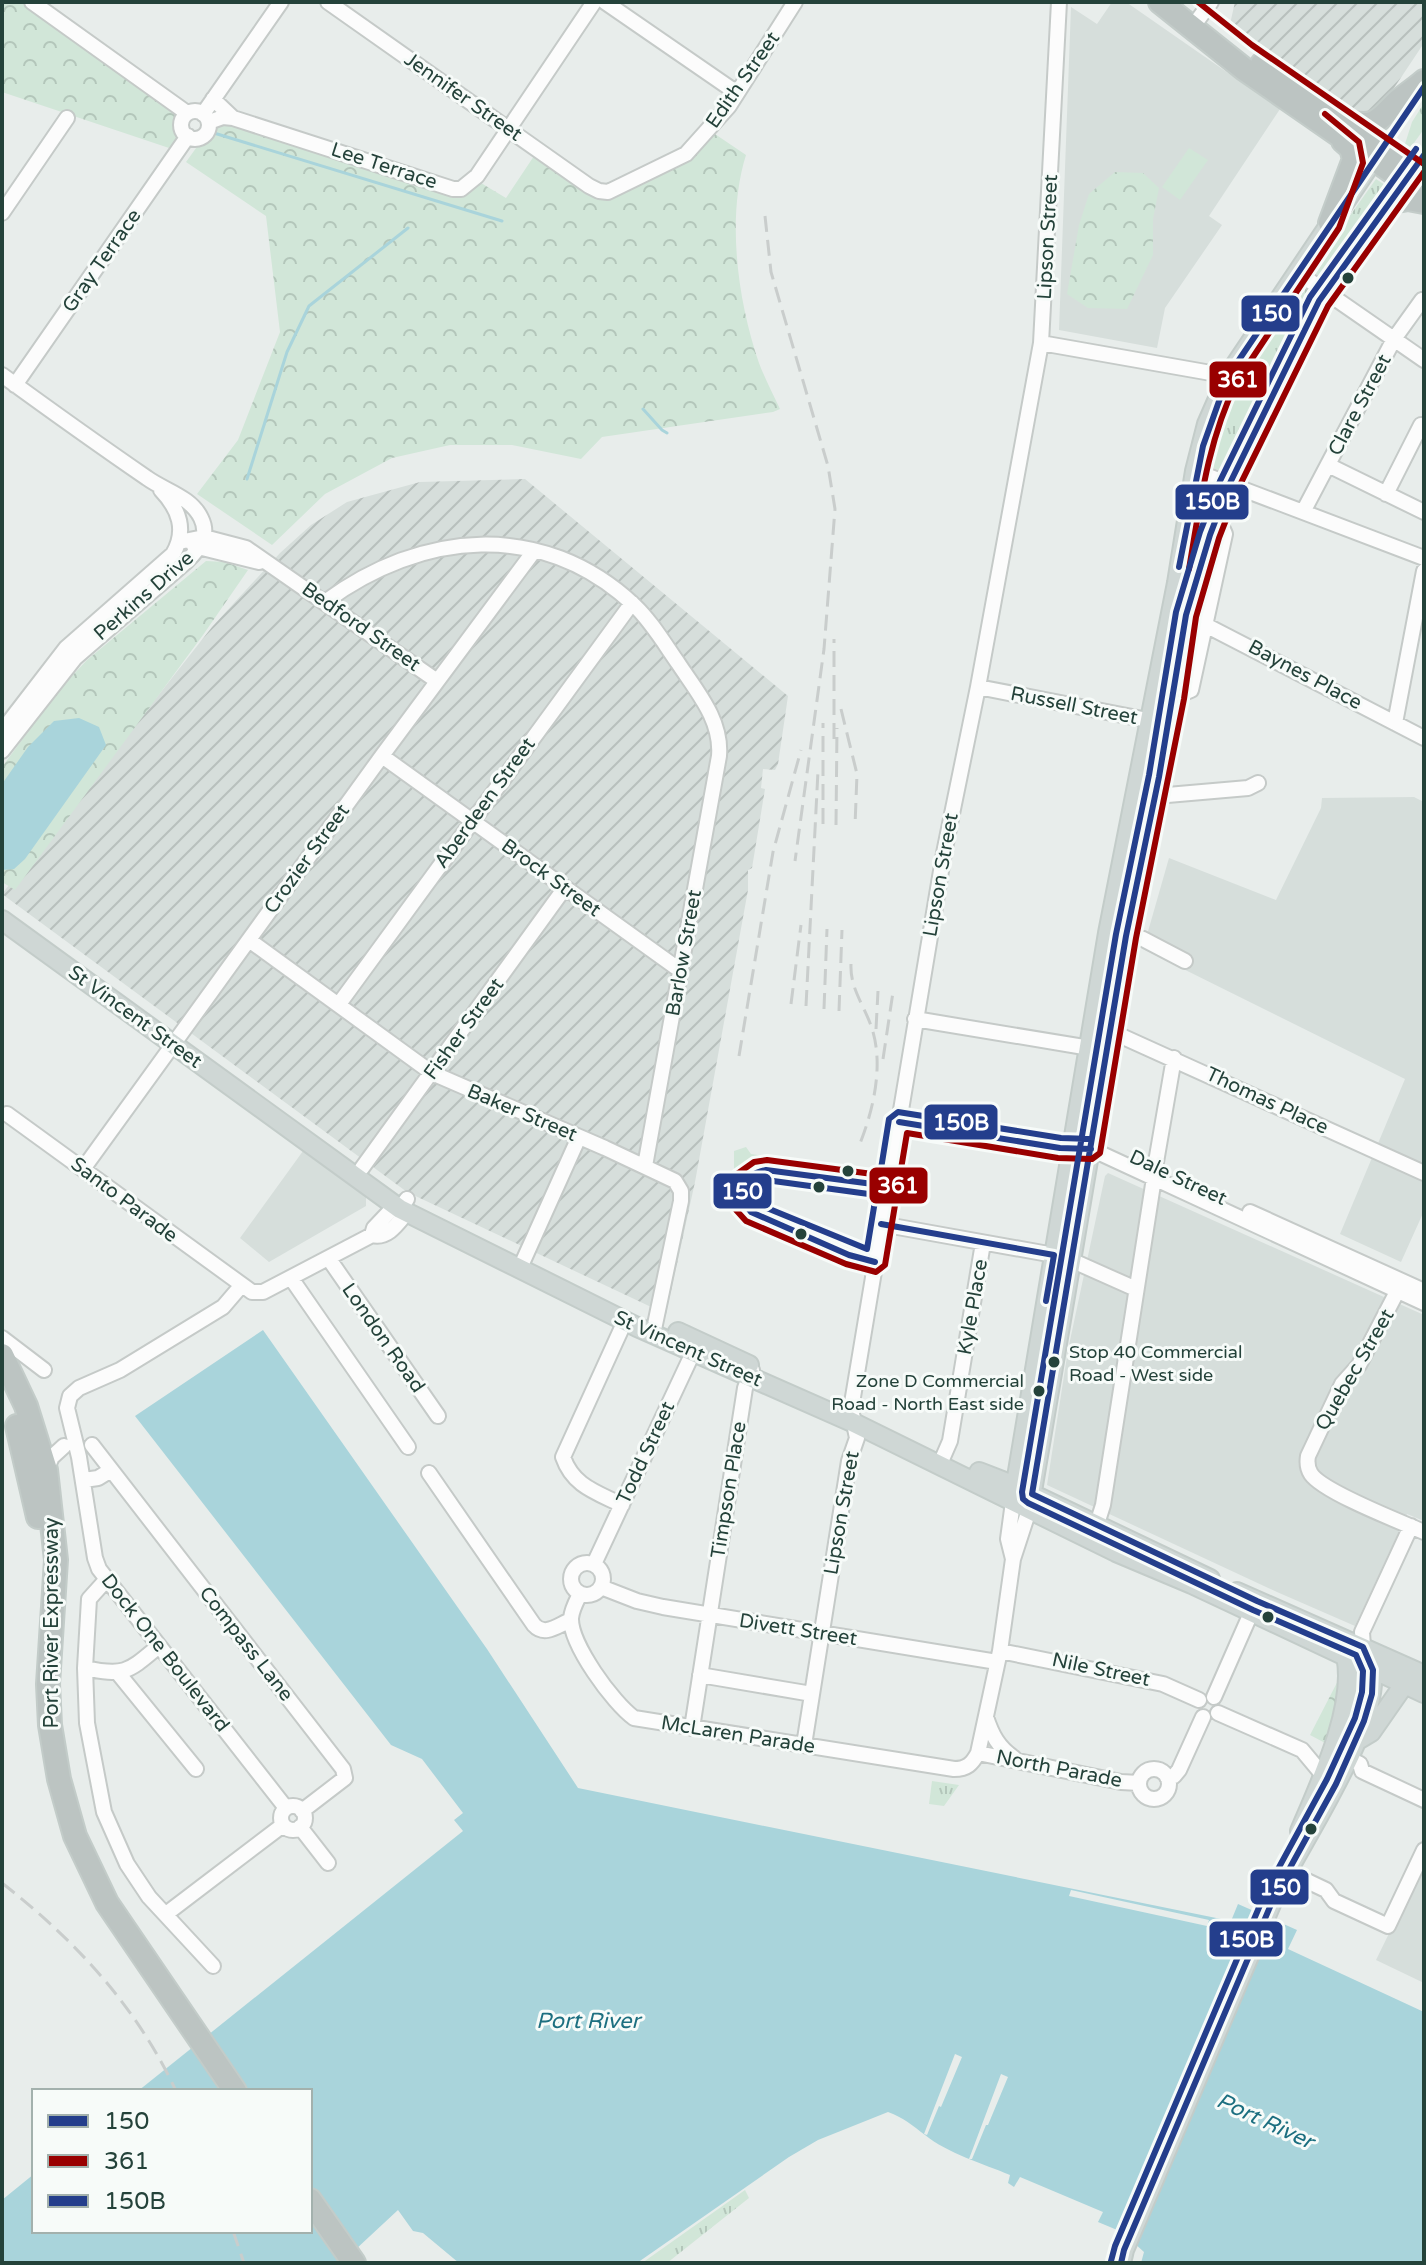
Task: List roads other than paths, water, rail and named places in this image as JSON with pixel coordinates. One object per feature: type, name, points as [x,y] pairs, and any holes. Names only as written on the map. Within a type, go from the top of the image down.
[{"type":"highway","points":[[1160,2],[1201,16]]},
{"type":"highway","points":[[1182,2],[1341,127],[1418,174]]},
{"type":"highway","points":[[1341,127],[1384,118],[1396,103],[1424,84]]},
{"type":"highway","points":[[1378,152],[1424,84]]},
{"type":"highway","points":[[1330,223],[1354,159],[1341,127]]},
{"type":"highway","points":[[1391,202],[1408,199],[1424,202]]},
{"type":"highway","name":"Port River Expressway","points":[[2,1355],[26,1406],[46,1470],[56,1560],[49,1712],[59,1779],[75,1836],[133,1952],[221,2089]]},
{"type":"highway","name":"Port River Expressway","points":[[2,1388],[15,1417],[38,1510],[42,1566],[36,1720],[47,1782],[64,1842],[95,1905],[234,2089]]},
{"type":"highway","points":[[312,2203],[354,2263]]},
{"type":"highway","points":[[312,2222],[341,2263]]},
{"type":"main road","points":[[1022,1498],[1073,1261],[1090,1048],[1107,997],[1148,720],[1177,583],[1195,471],[1207,424],[1228,376],[1378,152]]},
{"type":"main road","points":[[1117,935],[1156,796],[1186,615],[1229,485],[1275,387],[1325,292],[1391,202],[1418,174]]},
{"type":"main road","points":[[1165,631],[1180,623],[1186,615],[1183,592],[1177,583]]},
{"type":"main road","points":[[1136,789],[1147,789],[1159,777]]},
{"type":"main road","name":"St Vincent Street","points":[[2,906],[176,1040],[404,1204],[655,1329],[851,1415],[1251,1613],[1361,1659],[1417,1672],[1424,1693]]},
{"type":"main road","name":"St Vincent Street","points":[[2,920],[362,1168],[404,1204]]},
{"type":"main road","points":[[1022,1498],[1054,1255],[1110,1031],[1107,997]]},
{"type":"main road","name":"St Vincent Street","points":[[522,1263],[625,1321],[655,1329]]},
{"type":"main road","name":"St Vincent Street","points":[[1022,1498],[1097,1524],[1257,1601],[1267,1603],[1361,1659]]},
{"type":"main road","points":[[1344,1756],[1342,1718],[1354,1707],[1361,1659]]},
{"type":"main road","points":[[1289,1866],[1306,1842],[1369,1699],[1361,1659]]},
{"type":"main road","points":[[1120,2259],[1289,1866],[1322,1774],[1371,1732],[1417,1672]]},
{"type":"street","points":[[32,2],[187,113],[196,111],[206,118]]},
{"type":"street","points":[[187,113],[182,123],[188,136],[195,139],[205,135],[206,118],[213,99],[281,2]]},
{"type":"street","name":"Jennifer Street","points":[[328,2],[599,191]]},
{"type":"street","name":"Lee Terrace","points":[[206,118],[233,118],[461,189],[477,176],[594,2]]},
{"type":"street","points":[[605,2],[737,93]]},
{"type":"street","name":"Edith Street","points":[[599,191],[608,192],[686,154],[737,93],[795,2]]},
{"type":"street","name":"Lipson Street","points":[[804,1745],[849,1461],[857,1438],[851,1415],[915,1019],[1041,343],[1059,2]]},
{"type":"street","name":"Lee Terrace","points":[[213,99],[233,118]]},
{"type":"street","points":[[2,213],[67,118]]},
{"type":"street","name":"Gray Terrace","points":[[15,385],[188,136]]},
{"type":"street","points":[[1297,272],[1424,360]]},
{"type":"street","name":"Clare Street","points":[[1303,512],[1394,339],[1422,300]]},
{"type":"street","points":[[1041,343],[1228,376]]},
{"type":"street","points":[[2,375],[152,482]]},
{"type":"street","points":[[1386,494],[1421,425]]},
{"type":"street","points":[[1328,465],[1424,512]]},
{"type":"street","points":[[1195,471],[1424,558]]},
{"type":"street","name":"Perkins Drive","points":[[2,751],[75,658],[183,565],[202,542],[202,520],[194,508],[152,482]]},
{"type":"street","name":"Perkins Drive","points":[[2,731],[66,648],[173,554],[179,542],[181,525],[175,508],[152,482]]},
{"type":"street","points":[[1174,697],[1191,690],[1225,534],[1217,516]]},
{"type":"street","name":"Bedford Street","points":[[179,542],[246,548],[437,681]]},
{"type":"street","points":[[325,602],[378,569],[419,552],[475,543],[534,551],[581,567],[632,603]]},
{"type":"street","name":"Crozier Street","points":[[83,1169],[534,551]]},
{"type":"street","points":[[1395,723],[1417,652],[1424,571]]},
{"type":"street","name":"Barlow Street","points":[[632,603],[700,696],[715,723],[719,739],[719,756],[645,1166]]},
{"type":"street","name":"Aberdeen Street","points":[[339,1004],[632,603]]},
{"type":"street","name":"Baynes Place","points":[[1186,615],[1424,738]]},
{"type":"street","name":"Russell Street","points":[[978,687],[1169,725]]},
{"type":"street","name":"Brock Street","points":[[382,756],[681,971]]},
{"type":"street","points":[[1156,796],[1248,788],[1258,783]]},
{"type":"street","name":"Fisher Street","points":[[362,1168],[564,889]]},
{"type":"street","points":[[1117,935],[1143,939],[1185,961]]},
{"type":"street","name":"Baker Street","points":[[249,940],[432,1073],[675,1181],[681,1191],[677,1230],[655,1329]]},
{"type":"street","points":[[915,1019],[1090,1048]]},
{"type":"street","name":"Thomas Place","points":[[1110,1031],[1424,1173]]},
{"type":"street","points":[[1097,1524],[1105,1492],[1174,1058]]},
{"type":"street","name":"Santo Parade","points":[[7,1114],[241,1286]]},
{"type":"street","name":"Dale Street","points":[[899,1122],[1060,1148],[1106,1144],[1154,1173],[1400,1286],[1424,1303]]},
{"type":"street","points":[[522,1263],[579,1137]]},
{"type":"street","points":[[241,1286],[252,1292],[263,1292],[372,1235],[377,1237],[395,1227],[404,1216],[404,1204]]},
{"type":"street","points":[[881,1224],[1054,1255]]},
{"type":"street","name":"Kyle Place","points":[[943,1460],[950,1441],[983,1243]]},
{"type":"street","name":"London Road","points":[[329,1259],[438,1416]]},
{"type":"street","points":[[1073,1261],[1136,1289]]},
{"type":"street","points":[[291,1278],[408,1447]]},
{"type":"street","name":"Dock One Boulevard","points":[[241,1286],[223,1307],[120,1370],[79,1388],[70,1396],[67,1408],[84,1480],[95,1558],[107,1579],[286,1808]]},
{"type":"street","name":"Dale Street","points":[[1400,1286],[1424,1291]]},
{"type":"street","name":"Quebec Street","points":[[1400,1286],[1359,1365],[1342,1384],[1307,1463],[1312,1476],[1324,1484],[1418,1529]]},
{"type":"street","points":[[622,1505],[578,1484],[568,1471],[563,1457],[625,1321]]},
{"type":"street","points":[[2,1338],[44,1370]]},
{"type":"street","name":"Todd Street","points":[[594,1564],[696,1347]]},
{"type":"street","name":"Timpson Place","points":[[692,1728],[751,1372]]},
{"type":"street","name":"Compass Lane","points":[[92,1445],[343,1769],[345,1778],[302,1811]]},
{"type":"street","points":[[46,1470],[52,1457],[64,1446]]},
{"type":"street","points":[[84,1480],[98,1478],[111,1470]]},
{"type":"street","points":[[429,1473],[539,1630],[546,1632],[571,1620],[580,1594]]},
{"type":"street","points":[[978,1753],[998,1656],[1013,1559],[1008,1539],[1022,1498]]},
{"type":"street","points":[[1361,1659],[1362,1632],[1418,1529]]},
{"type":"street","points":[[583,1563],[594,1564],[603,1576],[601,1587],[592,1595],[580,1594],[571,1584],[572,1572],[583,1563]]},
{"type":"street","points":[[107,1579],[89,1599],[85,1668],[87,1723],[104,1812],[127,1864],[149,1897],[213,1966]]},
{"type":"street","name":"Divett Street","points":[[601,1587],[637,1601],[709,1615],[998,1656]]},
{"type":"street","points":[[1167,1777],[1174,1776],[1179,1770],[1219,1704],[1206,1699],[1251,1613]]},
{"type":"street","name":"McLaren Parade","points":[[571,1620],[579,1646],[612,1697],[625,1712],[643,1721],[954,1769],[965,1769],[978,1753]]},
{"type":"street","points":[[85,1668],[118,1673],[135,1666],[159,1646]]},
{"type":"street","name":"Nile Street","points":[[998,1656],[1163,1684],[1206,1699]]},
{"type":"street","points":[[118,1673],[196,1769]]},
{"type":"street","points":[[700,1675],[812,1694]]},
{"type":"street","points":[[1211,1715],[1302,1750],[1344,1756],[1360,1764],[1362,1771],[1424,1800]]},
{"type":"street","points":[[986,1717],[993,1738],[1004,1751],[1020,1761]]},
{"type":"street","points":[[1302,1750],[1322,1774]]},
{"type":"street","name":"North Parade","points":[[978,1753],[1139,1783]]},
{"type":"street","points":[[1151,1769],[1161,1770],[1167,1777],[1167,1791],[1156,1799],[1142,1793],[1139,1783],[1143,1774],[1151,1769]]},
{"type":"street","points":[[297,1807],[302,1811],[304,1822],[300,1827],[288,1829],[283,1825],[282,1813],[286,1808],[297,1807]]},
{"type":"street","points":[[166,1914],[283,1825]]},
{"type":"street","points":[[300,1827],[328,1863]]},
{"type":"street","points":[[1289,1866],[1326,1890],[1334,1901],[1388,1926],[1424,1850]]},
{"type":"water","points":[[79,718],[99,727],[106,745],[25,859],[14,869],[2,870],[2,784],[28,747],[54,721]]},
{"type":"water","name":"Port River","points":[[263,1330],[487,1649],[578,1788],[1231,1921],[1238,1904],[1297,1930],[1288,1949],[1424,2012],[1424,2263],[1141,2263],[1144,2252],[1122,2232],[1098,2222],[1103,2212],[1020,2177],[1014,2187],[1008,2183],[1010,2175],[944,2147],[888,2112],[818,2140],[789,2157],[637,2263],[459,2263],[423,2233],[413,2231],[398,2210],[341,2263],[2,2263],[2,2200],[32,2176],[32,2233],[312,2233],[312,2089],[140,2089],[463,1831],[454,1820],[463,1813],[422,1759],[391,1745],[135,1416]]},
{"type":"waterway","points":[[214,133],[502,221]]},
{"type":"waterway","points":[[247,479],[287,352],[309,306],[408,228]]},
{"type":"waterway","points":[[643,409],[667,433]]},
{"type":"railway","points":[[765,216],[771,272],[828,466],[835,509],[824,649],[795,861]]},
{"type":"railway","points":[[834,639],[834,739]]},
{"type":"railway","points":[[841,709],[857,774],[855,826]]},
{"type":"railway","points":[[823,723],[823,824]]},
{"type":"railway","points":[[836,825],[837,728]]},
{"type":"railway","points":[[739,1056],[773,852],[801,750]]},
{"type":"railway","points":[[806,1006],[818,771]]},
{"type":"railway","points":[[791,1004],[801,925]]},
{"type":"railway","points":[[824,1009],[827,929]]},
{"type":"railway","points":[[839,1011],[842,930]]},
{"type":"railway","points":[[851,964],[854,987],[870,1023],[877,1053],[873,1101],[859,1146]]},
{"type":"railway","points":[[876,1029],[878,991]]},
{"type":"railway","points":[[883,1059],[893,992]]},
{"type":"railway","points":[[2,1883],[54,1928],[102,1977],[143,2031],[175,2089]]},
{"type":"railway","points":[[234,2233],[244,2263]]},
{"type":"place","name":"Stop 40 Commercial Road - West side","points":[[1054,1362]]},
{"type":"place","name":"Zone D Commercial Road - North East side","points":[[1039,1391]]}]
